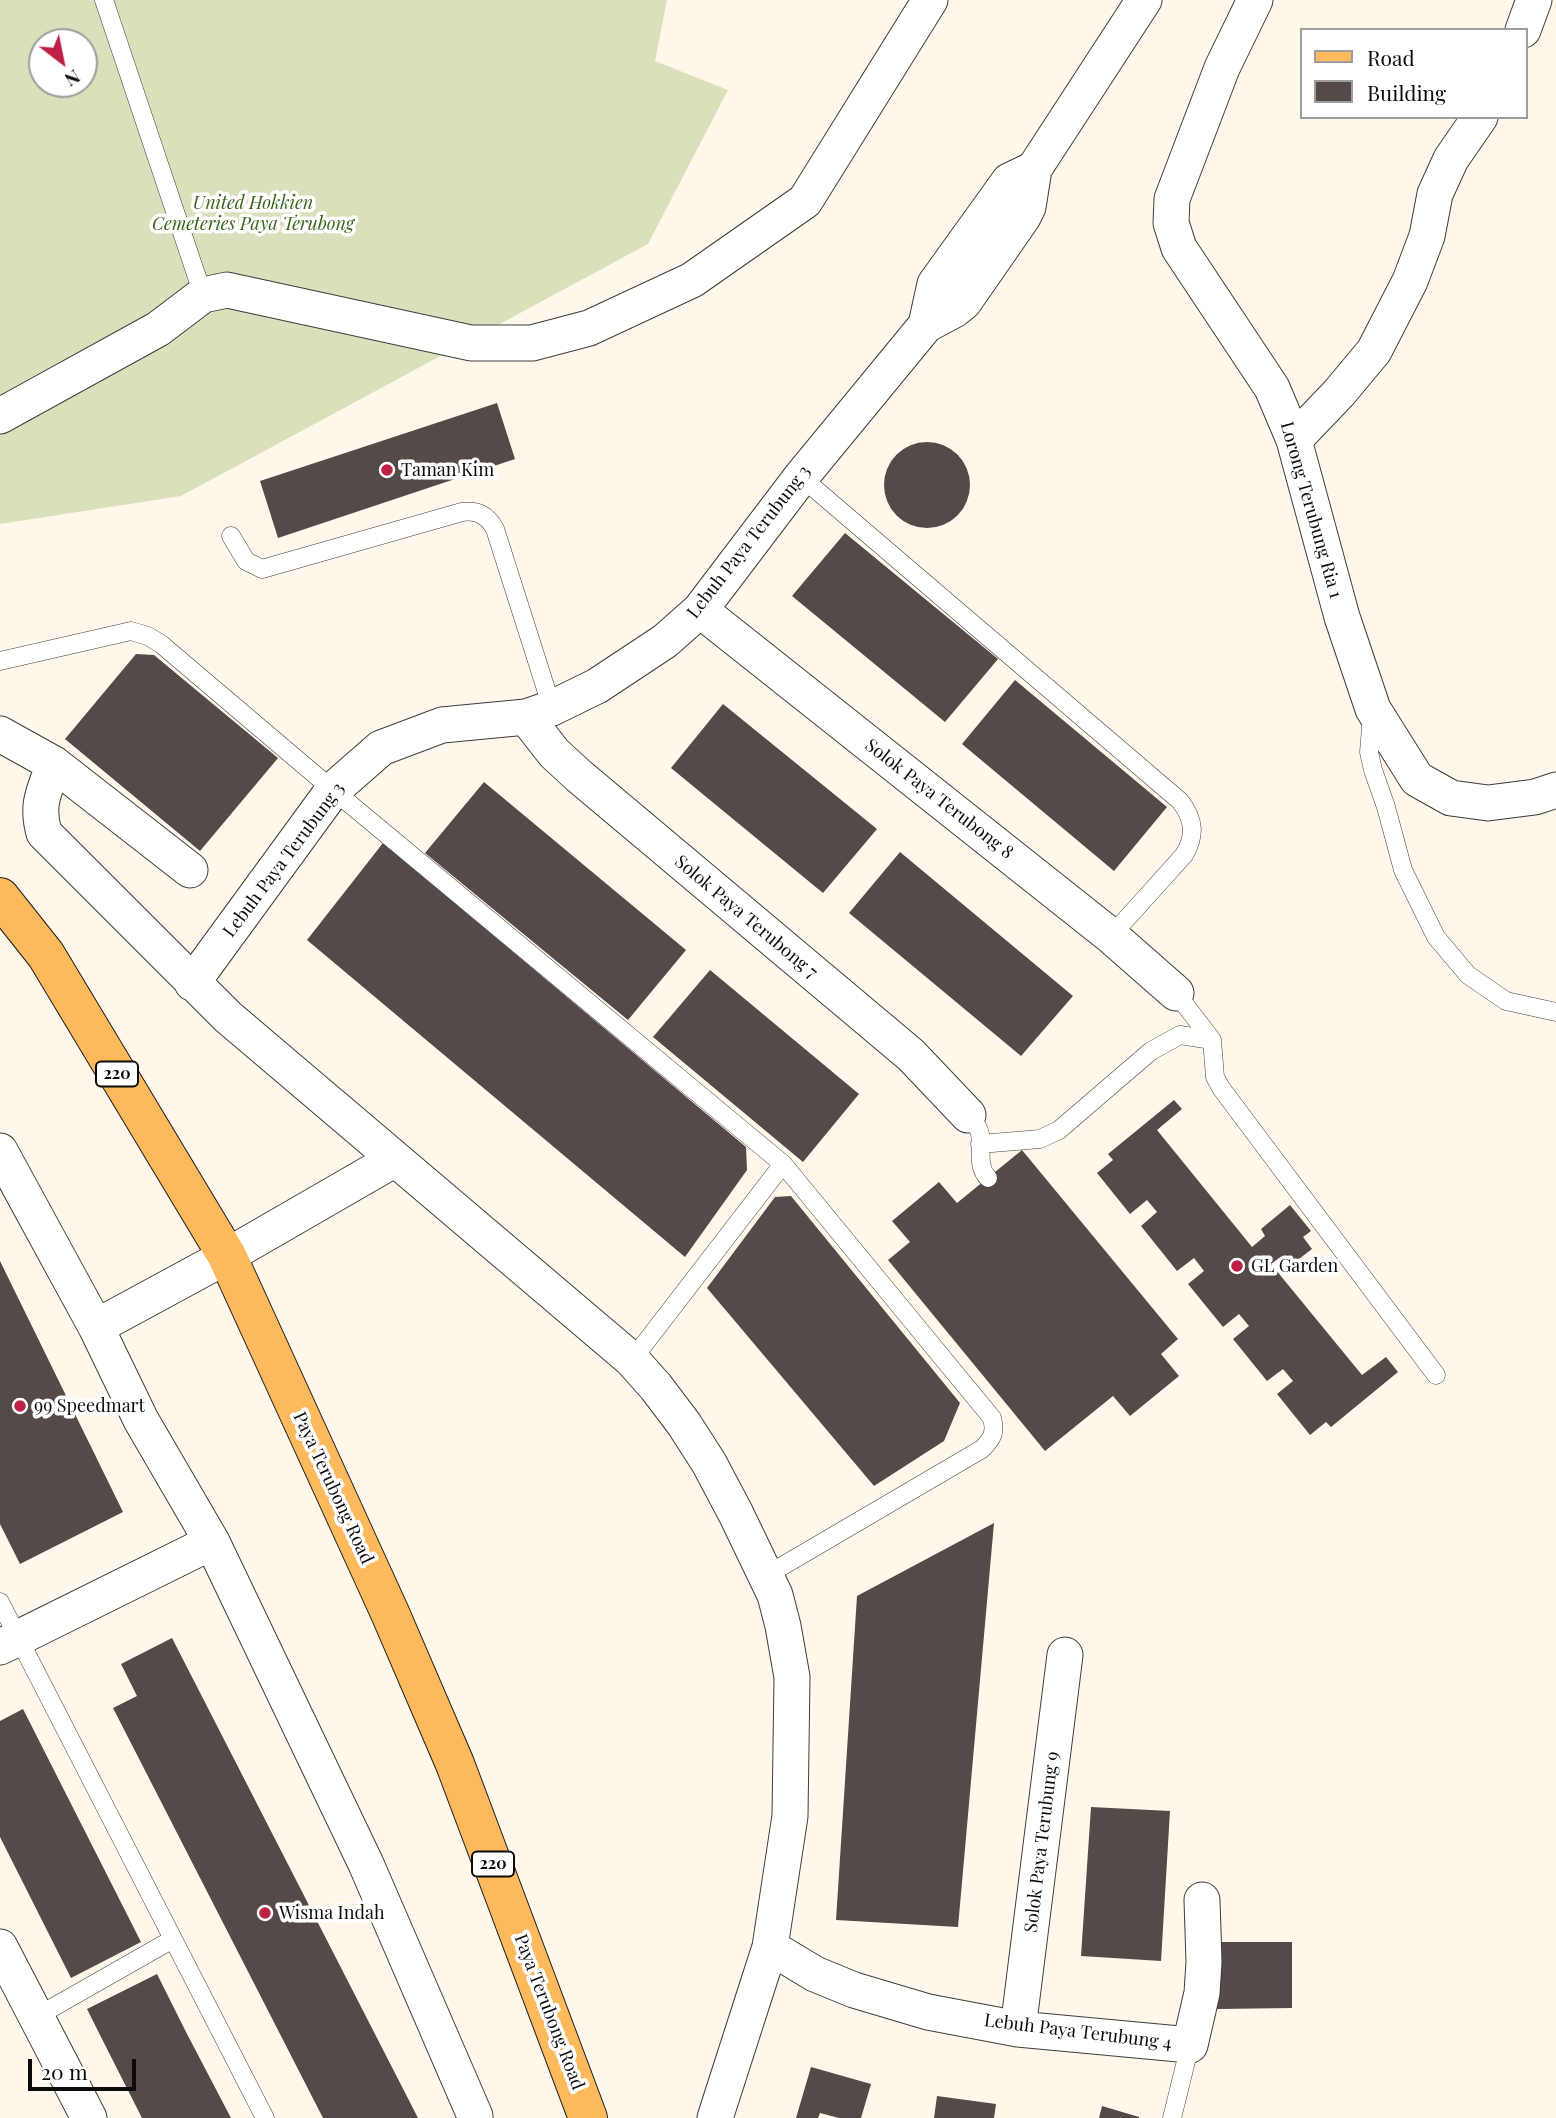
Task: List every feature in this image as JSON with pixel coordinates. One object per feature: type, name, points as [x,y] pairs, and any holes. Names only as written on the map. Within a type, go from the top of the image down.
[{"type":"main road","name":"Paya Terubong Road","points":[[0,897],[47,955],[227,1256],[390,1613],[455,1764],[588,2118]]},
{"type":"street","points":[[0,416],[158,329],[203,295],[227,289],[471,343],[532,343],[589,328],[692,279],[805,201],[930,0]]},
{"type":"street","name":"Lebuh Paya Terubung 3","points":[[192,983],[333,790],[381,748],[442,725],[539,712],[597,686],[665,641],[700,610],[801,477],[926,325],[935,284],[1009,181],[1034,169],[1144,0]]},
{"type":"street","name":"Lorong Terubung Ria 1","points":[[1255,0],[1222,68],[1171,198],[1171,223],[1179,248],[1272,387],[1294,440],[1342,617],[1373,709],[1417,779],[1451,798],[1488,803],[1535,797],[1556,790]]},
{"type":"street","points":[[1524,28],[1534,0]]},
{"type":"street","points":[[1294,440],[1374,351],[1414,270],[1427,236],[1435,194],[1479,119]]},
{"type":"street","name":"Solok Paya Terubong 8","points":[[700,610],[1111,936],[1176,993]]},
{"type":"street","name":"Solok Paya Terubong 7","points":[[539,712],[554,753],[911,1055],[974,1130]]},
{"type":"street","points":[[0,734],[54,764],[190,870]]},
{"type":"street","points":[[54,764],[41,801],[39,815],[44,833],[228,1017],[632,1360],[656,1387],[709,1463],[767,1575],[783,1626],[792,1678],[790,1816],[770,1947],[715,2118]]},
{"type":"street","points":[[0,1151],[96,1327],[141,1420],[212,1542],[366,1864],[475,2117]]},
{"type":"street","points":[[96,1327],[227,1256],[395,1159]]},
{"type":"street","points":[[9,1642],[212,1542]]},
{"type":"street","name":"Solok Paya Terubung 9","points":[[1018,2029],[1065,1655]]},
{"type":"street","points":[[1190,2045],[1202,1993],[1202,1900]]},
{"type":"street","points":[[0,1947],[89,2118]]},
{"type":"street","name":"Lebuh Paya Terubung 4","points":[[770,1947],[815,1974],[854,1990],[928,2012],[1018,2029],[1190,2045]]},
{"type":"lane","points":[[104,0],[203,295]]},
{"type":"lane","points":[[801,477],[1180,801],[1189,813],[1193,827],[1191,842],[1184,855],[1111,936]]},
{"type":"lane","points":[[231,536],[246,561],[262,569],[462,512],[482,514],[490,520],[495,529],[539,712]]},
{"type":"lane","points":[[0,661],[131,631],[148,636],[161,644],[783,1164],[992,1418],[994,1428],[992,1439],[982,1449],[767,1575]]},
{"type":"lane","points":[[1373,709],[1369,752],[1373,770],[1403,870],[1436,937],[1468,975],[1506,1001],[1556,1012]]},
{"type":"lane","points":[[1176,993],[1212,1040],[1215,1077],[1221,1088],[1436,1375]]},
{"type":"lane","points":[[988,1178],[980,1165],[974,1130],[1040,1139],[1059,1130],[1151,1051],[1180,1035],[1212,1040]]},
{"type":"lane","points":[[632,1360],[783,1164]]},
{"type":"lane","points":[[0,1602],[9,1642],[173,1939],[265,2118]]},
{"type":"lane","points":[[36,2017],[173,1939]]},
{"type":"lane","points":[[1172,2118],[1190,2045]]},
{"type":"green space","name":"United Hokkien Cemeteries Paya Terubong","points":[[0,0],[667,0],[655,61],[728,90],[648,244],[181,496],[0,524]]},
{"type":"building","name":"Taman Kim","points":[[497,403],[515,459],[278,538],[260,481]]},
{"type":"building","points":[[919,442],[935,442],[958,454],[967,468],[970,485],[967,502],[958,516],[935,528],[919,528],[903,521],[891,509],[884,493],[884,477],[891,461],[903,449]]},
{"type":"building","points":[[845,533],[998,659],[945,722],[792,596]]},
{"type":"building","points":[[136,654],[154,655],[278,758],[200,851],[65,739]]},
{"type":"building","points":[[1015,680],[1167,807],[1114,871],[962,744]]},
{"type":"building","points":[[723,704],[877,829],[823,893],[671,768]]},
{"type":"building","points":[[484,782],[686,950],[628,1020],[425,853]]},
{"type":"building","points":[[383,843],[746,1147],[747,1170],[685,1257],[307,940]]},
{"type":"building","points":[[900,852],[1073,996],[1021,1056],[849,913]]},
{"type":"building","points":[[710,970],[859,1094],[803,1162],[653,1037]]},
{"type":"building","name":"GL Garden","points":[[1174,1100],[1182,1109],[1157,1130],[1252,1247],[1265,1236],[1261,1229],[1290,1205],[1311,1231],[1303,1237],[1312,1249],[1287,1268],[1279,1258],[1271,1264],[1362,1375],[1386,1357],[1398,1372],[1331,1427],[1326,1422],[1310,1435],[1277,1394],[1293,1381],[1283,1369],[1267,1381],[1233,1339],[1249,1326],[1239,1314],[1223,1327],[1188,1284],[1204,1271],[1194,1258],[1177,1271],[1141,1226],[1157,1212],[1147,1200],[1130,1214],[1097,1173],[1113,1160],[1108,1154]]},
{"type":"building","points":[[1022,1150],[1178,1339],[1161,1354],[1179,1376],[1130,1416],[1113,1396],[1045,1451],[888,1260],[910,1242],[892,1221],[939,1182],[957,1203]]},
{"type":"building","points":[[791,1196],[960,1403],[944,1441],[874,1486],[707,1288],[775,1197]]},
{"type":"building","points":[[0,1261],[123,1512],[20,1564],[0,1524]]},
{"type":"building","points":[[994,1523],[958,1927],[836,1920],[857,1596]]},
{"type":"building","name":"Wisma Indah","points":[[172,1638],[418,2118],[323,2118],[113,1708],[137,1696],[121,1664]]},
{"type":"building","points":[[23,1709],[141,1942],[71,1978],[0,1837],[0,1721]]},
{"type":"building","points":[[1091,1807],[1170,1811],[1161,1961],[1081,1956]]},
{"type":"building","points":[[1217,1942],[1292,1942],[1292,2008],[1217,2009]]},
{"type":"building","points":[[157,1974],[231,2118],[142,2118],[87,2009]]},
{"type":"building","points":[[811,2067],[871,2084],[861,2118],[839,2118],[820,2113],[818,2118],[796,2118]]},
{"type":"building","points":[[937,2096],[996,2104],[994,2118],[934,2118]]},
{"type":"building","points":[[1102,2106],[1139,2117],[1139,2118],[1099,2118]]},
{"type":"place","name":"Taman Kim","points":[[387,470]]},
{"type":"place","name":"GL Garden","points":[[1237,1266]]},
{"type":"place","name":"99 Speedmart","points":[[20,1406]]},
{"type":"place","name":"Wisma Indah","points":[[265,1913]]}]
